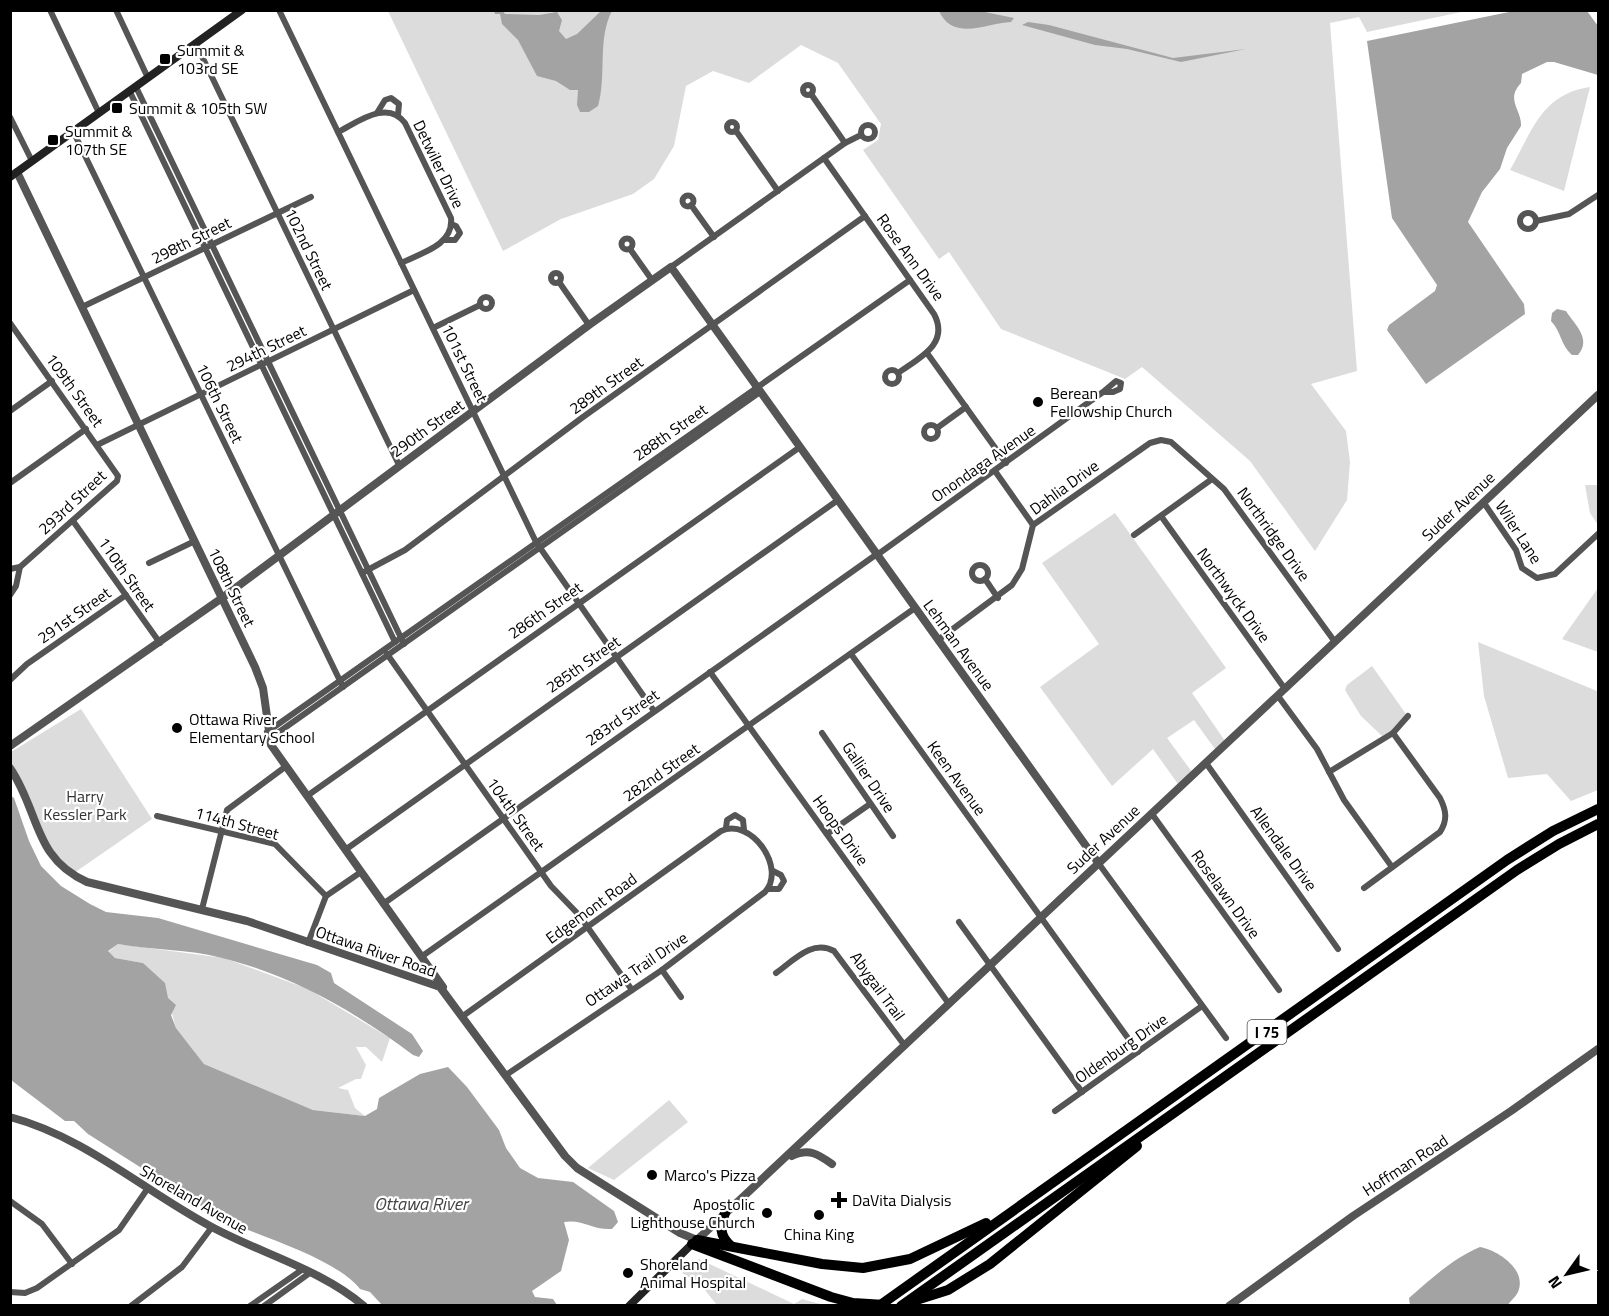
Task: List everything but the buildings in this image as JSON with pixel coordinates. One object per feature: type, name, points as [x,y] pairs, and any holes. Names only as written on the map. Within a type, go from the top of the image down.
[{"type":"highway","name":"I 75","points":[[879,1305],[1489,872],[1545,836],[1599,809]]},
{"type":"highway","name":"I 75","points":[[901,1305],[1525,864],[1599,824]]},
{"type":"highway","points":[[695,1242],[823,1295],[854,1303],[892,1304],[931,1296],[963,1282],[1010,1249],[1190,1101]]},
{"type":"highway","points":[[695,1242],[731,1246],[829,1265],[879,1266],[918,1256],[1011,1212]]},
{"type":"highway","points":[[726,1213],[721,1230],[724,1239],[731,1246]]},
{"type":"main road","points":[[14,175],[242,10]]},
{"type":"main road","name":"Suder Avenue","points":[[629,1305],[695,1242]]},
{"type":"street","points":[[50,10],[99,113]]},
{"type":"street","points":[[116,10],[148,78]]},
{"type":"street","name":"101st Street","points":[[279,10],[538,545],[654,711]]},
{"type":"street","name":"102nd Street","points":[[196,44],[399,465]]},
{"type":"street","points":[[133,89],[400,641]]},
{"type":"street","points":[[811,94],[845,143]]},
{"type":"street","name":"Detwiler Drive","points":[[376,113],[385,100],[391,98],[399,104],[395,114],[405,123],[452,224],[447,237]]},
{"type":"street","points":[[338,132],[376,113],[395,114]]},
{"type":"street","points":[[10,117],[32,161]]},
{"type":"street","name":"106th Street","points":[[73,131],[341,684]]},
{"type":"street","points":[[736,131],[778,191]]},
{"type":"street","name":"290th Street","points":[[10,747],[222,598],[589,325],[845,143],[861,135]]},
{"type":"street","name":"Rose Ann Drive","points":[[824,158],[939,324],[937,341],[927,353]]},
{"type":"street","name":"108th Street","points":[[14,175],[82,307],[261,680],[268,735],[285,766],[422,957],[430,978]]},
{"type":"street","points":[[1536,221],[1569,214],[1599,195]]},
{"type":"street","name":"298th Street","points":[[82,307],[311,197]]},
{"type":"street","points":[[691,206],[714,237]]},
{"type":"street","name":"289th Street","points":[[365,571],[405,550],[865,216]]},
{"type":"street","points":[[401,263],[447,237],[455,240],[460,233],[452,224]]},
{"type":"street","points":[[630,249],[652,280]]},
{"type":"street","name":"Lehman Avenue","points":[[671,267],[1098,864],[1226,1038]]},
{"type":"street","name":"288th Street","points":[[268,735],[910,280]]},
{"type":"street","points":[[559,282],[589,325]]},
{"type":"street","name":"294th Street","points":[[97,445],[414,290]]},
{"type":"street","points":[[433,328],[480,305]]},
{"type":"street","name":"109th Street","points":[[10,323],[117,472]]},
{"type":"street","points":[[10,338],[17,333]]},
{"type":"street","points":[[898,373],[927,353],[1006,463]]},
{"type":"street","points":[[10,411],[52,381]]},
{"type":"street","name":"Onondaga Avenue","points":[[877,554],[1103,392]]},
{"type":"street","name":"Suder Avenue","points":[[695,1242],[1599,395]]},
{"type":"street","points":[[937,428],[966,407]]},
{"type":"street","points":[[10,483],[86,429]]},
{"type":"street","name":"Northridge Drive","points":[[1150,442],[1161,440],[1172,442],[1234,501],[1335,642]]},
{"type":"street","name":"Dahlia Drive","points":[[938,640],[998,598],[1012,585],[1020,573],[1033,525],[1150,442]]},
{"type":"street","name":"286th Street","points":[[307,796],[800,447]]},
{"type":"street","points":[[995,471],[1033,525]]},
{"type":"street","name":"293rd Street","points":[[21,567],[117,481],[117,472]]},
{"type":"street","points":[[1134,535],[1212,479]]},
{"type":"street","name":"285th Street","points":[[345,850],[838,500]]},
{"type":"street","name":"Wiler Lane","points":[[1484,502],[1516,550],[1522,568],[1532,576],[1543,578],[1555,574],[1599,534]]},
{"type":"street","name":"Northwyck Drive","points":[[1161,516],[1285,689]]},
{"type":"street","name":"110th Street","points":[[73,520],[160,643]]},
{"type":"street","points":[[149,563],[195,541]]},
{"type":"street","name":"283rd Street","points":[[383,904],[877,554]]},
{"type":"street","points":[[10,569],[21,567],[16,586],[10,595]]},
{"type":"street","points":[[985,579],[998,598]]},
{"type":"street","name":"291st Street","points":[[10,680],[27,664],[126,595]]},
{"type":"street","name":"282nd Street","points":[[422,957],[915,608]]},
{"type":"street","name":"104th Street","points":[[386,652],[542,872],[588,927],[632,990]]},
{"type":"street","name":"Keen Avenue","points":[[851,654],[1137,1052]]},
{"type":"street","name":"Hoops Drive","points":[[710,672],[949,1004]]},
{"type":"street","name":"288th Street","points":[[268,735],[281,722],[341,684]]},
{"type":"street","points":[[1278,696],[1317,750],[1344,800],[1392,867]]},
{"type":"street","points":[[266,716],[281,722]]},
{"type":"street","points":[[1329,772],[1393,734],[1408,716]]},
{"type":"street","name":"Gallier Drive","points":[[822,733],[893,836]]},
{"type":"street","points":[[1364,888],[1440,832],[1446,816],[1440,798],[1393,734]]},
{"type":"street","name":"Allendale Drive","points":[[1206,764],[1338,949]]},
{"type":"street","points":[[202,909],[224,818],[234,803],[285,766]]},
{"type":"street","name":"Ottawa River Road","points":[[10,768],[31,805],[47,851],[62,868],[87,882],[247,921],[308,943],[430,978],[447,993],[565,1156],[577,1168],[695,1242]]},
{"type":"street","points":[[827,834],[870,804]]},
{"type":"street","name":"Roselawn Drive","points":[[1152,814],[1279,990]]},
{"type":"street","points":[[726,828],[727,820],[735,815],[743,820],[740,828],[751,835],[771,862],[773,874],[782,875],[784,881],[778,889],[768,889]]},
{"type":"street","name":"114th Street","points":[[157,816],[275,844],[326,896]]},
{"type":"street","name":"Edgemont Road","points":[[463,1016],[726,828],[740,828]]},
{"type":"street","points":[[308,943],[326,896],[361,872]]},
{"type":"street","name":"Ottawa Trail Drive","points":[[506,1075],[662,970],[768,889],[773,874]]},
{"type":"street","points":[[959,922],[1082,1092]]},
{"type":"street","name":"Abygail Trail","points":[[776,973],[809,950],[824,947],[838,954],[905,1046]]},
{"type":"street","points":[[662,970],[681,997]]},
{"type":"street","name":"Oldenburg Drive","points":[[1055,1111],[1203,1006]]},
{"type":"street","name":"Hoffman Road","points":[[1229,1305],[1353,1216],[1511,1111],[1599,1048]]},
{"type":"street","name":"Shoreland Avenue","points":[[10,1117],[59,1134],[212,1227],[335,1284],[364,1305]]},
{"type":"street","points":[[783,1161],[807,1151],[832,1164]]},
{"type":"street","points":[[10,1292],[22,1293],[34,1290],[119,1230],[148,1188]]},
{"type":"street","points":[[10,1201],[42,1224],[72,1264]]},
{"type":"street","points":[[131,1305],[140,1303],[182,1267],[212,1227]]},
{"type":"street","points":[[250,1305],[303,1269]]},
{"type":"street","points":[[264,1305],[311,1272]]},
{"type":"green space","points":[[388,11],[1466,11],[1367,32],[1359,17],[1330,23],[1357,371],[1311,384],[1346,431],[1350,462],[1347,500],[1315,551],[1250,461],[1142,367],[1125,379],[1001,329],[949,252],[939,259],[863,150],[878,140],[881,124],[838,63],[801,45],[749,83],[713,71],[686,86],[674,146],[654,179],[633,194],[561,219],[503,251]]},
{"type":"green space","points":[[1590,87],[1564,191],[1510,170],[1532,129],[1549,106],[1573,91]]},
{"type":"green space","points":[[1585,485],[1598,485],[1598,525],[1590,513]]},
{"type":"green space","points":[[1115,513],[1226,668],[1192,693],[1225,741],[1215,749],[1194,720],[1167,738],[1192,772],[1178,784],[1153,749],[1112,786],[1040,687],[1099,644],[1042,563]]},
{"type":"green space","points":[[1598,588],[1598,652],[1562,639]]},
{"type":"green space","points":[[1478,642],[1597,691],[1598,790],[1571,801],[1547,774],[1508,778],[1484,696]]},
{"type":"green space","points":[[1372,666],[1406,714],[1391,731],[1382,736],[1361,716],[1345,690],[1347,685]]},
{"type":"green space","name":"Harry Kessler Park","points":[[81,709],[152,819],[74,873],[59,862],[43,834],[29,795],[11,764],[11,752]]},
{"type":"green space","points":[[118,944],[224,958],[308,989],[390,1038],[382,1062],[366,1047],[356,1047],[366,1065],[361,1079],[356,1079],[338,1088],[348,1090],[355,1108],[365,1116],[313,1110],[204,1064],[176,1028],[168,999],[143,963],[115,958],[108,952]]},
{"type":"green space","points":[[669,1100],[688,1122],[614,1180],[588,1168]]},
{"type":"green space","points":[[699,1259],[794,1304],[802,1299],[824,1305],[717,1305],[700,1284],[682,1273]]},
{"type":"water","points":[[494,11],[503,11],[505,14],[539,15],[557,12],[562,20],[559,31],[566,39],[577,34],[601,11],[612,11],[607,22],[603,45],[602,82],[598,106],[589,112],[580,112],[577,105],[578,90],[570,90],[556,81],[537,76],[518,40],[502,24],[500,14],[495,14]]},
{"type":"water","points":[[939,11],[980,11],[1014,18],[1011,22],[962,28],[953,26]]},
{"type":"water","points":[[1514,11],[1587,11],[1598,26],[1598,75],[1554,62],[1547,62],[1522,74],[1521,83],[1514,95],[1521,126],[1507,148],[1500,169],[1482,192],[1468,222],[1524,304],[1525,314],[1426,384],[1387,330],[1389,325],[1435,291],[1437,285],[1392,218],[1367,41]]},
{"type":"water","points":[[1028,22],[1049,25],[1173,58],[1246,49],[1181,62],[1127,49],[1095,45],[1022,25]]},
{"type":"water","points":[[1557,309],[1566,311],[1581,332],[1583,343],[1578,355],[1572,355],[1568,351],[1551,321],[1552,313]]},
{"type":"water","name":"Ottawa River","points":[[11,796],[14,798],[29,841],[41,866],[61,886],[90,904],[106,912],[158,918],[317,965],[331,973],[334,983],[412,1034],[423,1051],[419,1057],[413,1055],[346,1010],[298,985],[248,965],[196,953],[118,944],[108,951],[115,958],[143,963],[165,983],[168,998],[176,1005],[171,1015],[176,1028],[204,1064],[313,1110],[365,1116],[377,1109],[379,1098],[420,1074],[448,1067],[467,1087],[499,1130],[506,1148],[520,1168],[538,1178],[573,1182],[614,1211],[618,1222],[612,1229],[571,1221],[564,1222],[569,1240],[561,1271],[532,1291],[535,1297],[553,1299],[557,1305],[382,1305],[370,1292],[360,1289],[335,1268],[228,1222],[217,1211],[206,1209],[88,1134],[74,1121],[65,1121],[11,1080]]},
{"type":"water","points":[[1480,1247],[1501,1256],[1514,1267],[1518,1274],[1520,1281],[1518,1291],[1508,1305],[1410,1305],[1409,1298],[1434,1276],[1460,1257]]},
{"type":"place","name":"Summit & 103rd SE","points":[[165,59]]},
{"type":"place","name":"Summit & 105th SW","points":[[117,108]]},
{"type":"place","name":"Summit & 107th SE","points":[[53,140]]},
{"type":"place","name":"Berean Fellowship Church","points":[[1038,402]]},
{"type":"place","name":"Ottawa River Elementary School","points":[[177,728]]},
{"type":"place","name":"Marco's Pizza","points":[[652,1175]]},
{"type":"place","name":"DaVita Dialysis","points":[[839,1200]]},
{"type":"place","name":"Apostolic Lighthouse Church","points":[[767,1213]]},
{"type":"place","name":"China King","points":[[819,1215]]},
{"type":"place","name":"Shoreland Animal Hospital","points":[[628,1273]]}]
